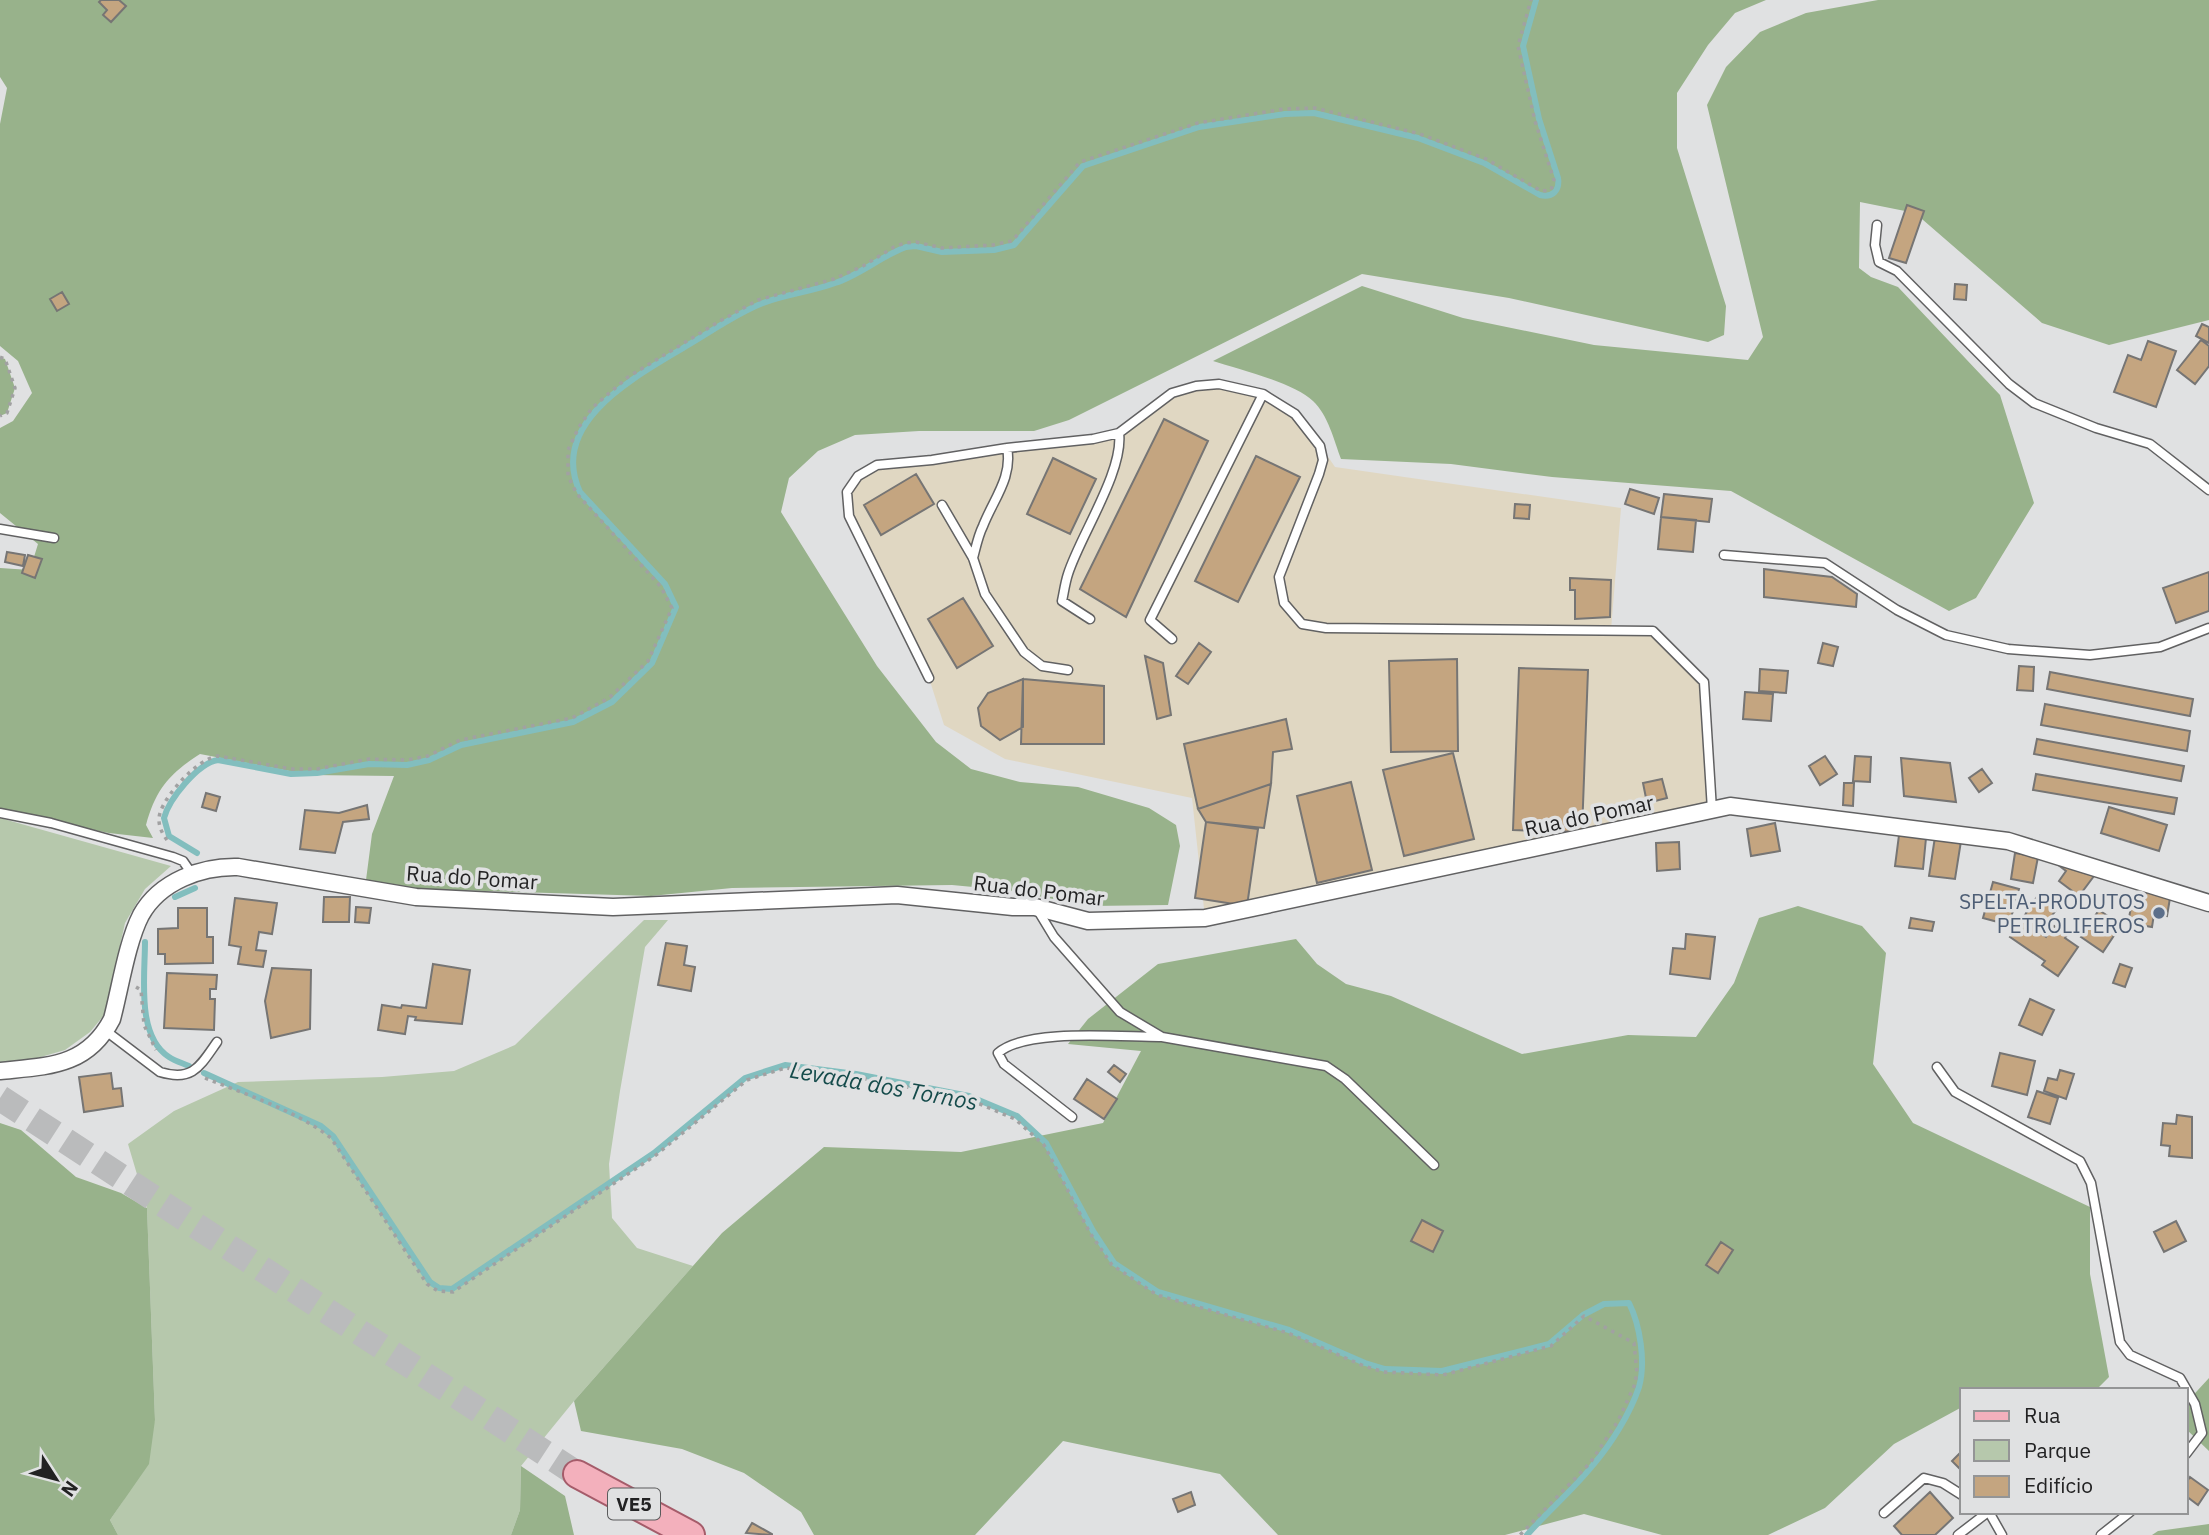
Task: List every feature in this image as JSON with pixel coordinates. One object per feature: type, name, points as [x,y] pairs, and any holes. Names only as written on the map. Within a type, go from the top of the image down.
[{"type":"main road","name":"VE5","points":[[577,1474],[691,1535]]},
{"type":"street","name":"Rua do Pomar","points":[[0,1071],[64,1063],[84,1052],[106,1031],[112,1019],[142,914],[187,867],[238,867],[416,897],[613,906],[897,895],[1035,907],[1088,921],[1205,918],[1730,806],[2008,841],[2209,903]]},
{"type":"lane","points":[[1877,225],[1875,245],[1879,262],[1897,271],[2009,384],[2034,403],[2096,429],[2150,444],[2209,490]]},
{"type":"lane","points":[[929,678],[849,516],[848,492],[858,476],[877,465],[1093,439],[1119,433],[1172,393],[1196,386],[1219,384],[1262,394],[1296,414],[1320,446],[1322,460],[1319,474],[1279,577],[1284,603],[1302,624],[1326,628],[1653,631],[1704,682],[1713,810]]},
{"type":"lane","points":[[1172,639],[1150,620],[1262,394]]},
{"type":"lane","points":[[1090,619],[1062,601],[1068,575],[1113,471],[1121,445],[1119,433]]},
{"type":"lane","points":[[973,558],[982,527],[1006,477],[1009,459],[1007,448]]},
{"type":"lane","points":[[942,505],[973,558],[985,594],[1024,652],[1042,666],[1068,670]]},
{"type":"lane","points":[[0,529],[54,538]]},
{"type":"lane","points":[[1724,555],[1825,563],[1897,610],[1946,635],[2008,649],[2090,655],[2160,647],[2209,628]]},
{"type":"lane","points":[[0,813],[51,823],[187,867]]},
{"type":"lane","points":[[1035,907],[1054,937],[1120,1012],[1162,1037]]},
{"type":"lane","points":[[106,1031],[160,1072],[171,1075],[193,1073],[217,1042]]},
{"type":"lane","points":[[1072,1117],[1004,1064],[998,1054],[1008,1045],[1051,1037],[1162,1037],[1326,1066],[1345,1079],[1434,1165]]},
{"type":"lane","points":[[1937,1067],[1955,1092],[2080,1161],[2091,1183],[2120,1342],[2130,1355],[2180,1378],[2186,1388]]},
{"type":"lane","points":[[2188,1392],[2195,1404],[2202,1433],[2188,1451]]},
{"type":"lane","points":[[1884,1513],[1924,1478],[1943,1483],[1960,1494]]},
{"type":"lane","points":[[1958,1535],[1985,1514]]},
{"type":"lane","points":[[1989,1514],[2002,1535]]},
{"type":"lane","points":[[2101,1535],[2127,1514]]},
{"type":"path","points":[[187,867],[181,850],[161,831],[161,811],[190,771],[209,757],[218,756],[292,769],[317,769],[369,759],[407,761],[428,755],[460,740],[572,718],[609,698],[648,660],[672,608],[661,587],[576,495],[568,476],[568,450],[579,427],[592,408],[628,377],[758,300],[834,279],[905,243],[916,242],[942,248],[1004,244],[1017,237],[1080,162],[1198,123],[1284,109],[1315,108],[1420,134],[1486,159],[1541,191],[1551,190],[1554,180],[1535,121],[1518,46],[1531,0]]},
{"type":"path","points":[[0,356],[5,359],[15,388],[7,413],[0,416]]},
{"type":"path","points":[[141,990],[144,1026],[153,1047],[159,1053]]},
{"type":"path","points":[[193,1073],[258,1099],[319,1129],[331,1138],[427,1284],[438,1291],[453,1292],[656,1155],[747,1080],[785,1068],[856,1077],[968,1099],[1015,1119],[1044,1145],[1090,1233],[1112,1265],[1157,1294],[1287,1333],[1384,1372],[1443,1375],[1551,1346],[1584,1316],[1634,1343],[1637,1373],[1618,1421],[1590,1463],[1520,1535]]},
{"type":"shaded area","points":[[1219,384],[1263,394],[1307,426],[1335,467],[1621,508],[1611,630],[1653,631],[1704,682],[1712,810],[1205,918],[1192,798],[1005,759],[944,725],[929,678],[849,516],[847,492],[858,476],[877,465],[1119,433],[1172,393]]},
{"type":"green space","points":[[0,0],[1766,0],[1735,13],[1708,45],[1677,93],[1677,148],[1726,306],[1724,335],[1708,342],[1509,298],[1362,274],[1069,420],[1034,431],[919,431],[855,435],[818,451],[789,478],[781,512],[877,666],[936,742],[971,769],[1020,782],[1078,787],[1149,808],[1176,825],[1180,846],[1168,905],[1091,906],[1005,890],[952,885],[732,888],[651,896],[421,889],[366,880],[372,834],[394,776],[310,775],[200,754],[180,768],[159,792],[146,825],[153,838],[109,833],[0,811],[0,568],[30,570],[38,544],[0,513],[0,428],[13,421],[32,393],[18,361],[0,346],[0,124],[7,88],[0,77]]},
{"type":"green space","points":[[1878,0],[2209,0],[2209,320],[2109,345],[2042,323],[1915,213],[1860,202],[1859,268],[1871,277],[1898,287],[2000,395],[2034,503],[1976,598],[1949,611],[1731,491],[1552,477],[1451,464],[1341,459],[1323,413],[1305,394],[1266,377],[1213,361],[1362,286],[1463,318],[1594,345],[1748,360],[1763,337],[1707,105],[1726,67],[1760,32],[1806,13]]},
{"type":"green space","points":[[0,357],[5,359],[15,388],[7,413],[0,416]]},
{"type":"green space","points":[[0,818],[171,866],[145,889],[125,923],[105,1014],[90,1032],[65,1050],[27,1061],[0,1062]]},
{"type":"green space","points":[[1798,906],[1862,926],[1886,953],[1873,1064],[1913,1123],[2090,1207],[2090,1274],[2109,1377],[2098,1388],[1960,1388],[1960,1408],[1894,1444],[1825,1508],[1768,1535],[1662,1535],[1584,1514],[1505,1535],[1278,1535],[1220,1474],[1063,1441],[975,1535],[814,1535],[801,1512],[744,1473],[682,1449],[581,1431],[574,1401],[722,1233],[824,1147],[961,1152],[1103,1123],[1141,1051],[1068,1044],[1088,1019],[1158,964],[1296,939],[1317,964],[1346,984],[1391,996],[1522,1054],[1628,1035],[1696,1037],[1734,983],[1759,918]]},
{"type":"green space","points":[[644,920],[668,920],[645,947],[609,1164],[612,1218],[637,1248],[693,1266],[574,1401],[521,1466],[520,1510],[511,1535],[118,1535],[110,1520],[123,1501],[155,1420],[147,1208],[128,1144],[174,1111],[238,1082],[382,1077],[454,1071],[515,1045]]},
{"type":"green space","points":[[0,1123],[21,1130],[76,1177],[121,1193],[147,1208],[155,1420],[149,1464],[110,1520],[118,1535],[0,1535]]},
{"type":"green space","points":[[2209,1378],[2209,1451],[2188,1431],[2188,1401]]},
{"type":"green space","points":[[521,1466],[565,1496],[574,1535],[511,1535],[520,1510]]},
{"type":"green space","points":[[2209,1524],[2209,1535],[2152,1535],[2158,1531]]},
{"type":"building","points":[[119,0],[126,6],[111,22],[103,15],[107,10],[99,2]]},
{"type":"building","points":[[1907,205],[1924,211],[1906,263],[1889,258]]},
{"type":"building","points":[[1955,284],[1967,285],[1966,300],[1954,299]]},
{"type":"building","points":[[62,292],[69,304],[57,311],[50,299]]},
{"type":"building","points":[[2202,324],[2209,327],[2209,343],[2196,336]]},
{"type":"building","points":[[2201,340],[2209,346],[2209,366],[2195,384],[2177,370]]},
{"type":"building","points":[[2148,341],[2176,351],[2156,407],[2114,392],[2128,355],[2141,360]]},
{"type":"building","points":[[1164,419],[1208,441],[1126,617],[1080,589]]},
{"type":"building","points":[[1256,456],[1300,477],[1238,602],[1195,581]]},
{"type":"building","points":[[1053,458],[1096,479],[1070,534],[1027,514]]},
{"type":"building","points":[[916,474],[934,504],[881,535],[864,505]]},
{"type":"building","points":[[1630,489],[1659,498],[1654,514],[1625,504]]},
{"type":"building","points":[[1664,494],[1712,499],[1709,522],[1661,517]]},
{"type":"building","points":[[1515,504],[1530,505],[1529,519],[1514,518]]},
{"type":"building","points":[[1661,517],[1696,520],[1693,552],[1658,549]]},
{"type":"building","points":[[7,552],[25,555],[23,566],[5,562]]},
{"type":"building","points":[[28,555],[42,559],[35,578],[22,573]]},
{"type":"building","points":[[1764,569],[1832,577],[1857,594],[1856,607],[1764,597]]},
{"type":"building","points":[[2209,572],[2209,611],[2176,623],[2163,588]]},
{"type":"building","points":[[1570,578],[1611,580],[1610,617],[1575,619],[1575,590],[1570,590]]},
{"type":"building","points":[[963,598],[993,646],[957,668],[928,619]]},
{"type":"building","points":[[1199,643],[1211,652],[1188,684],[1176,676]]},
{"type":"building","points":[[1823,643],[1838,647],[1833,666],[1818,663]]},
{"type":"building","points":[[1145,656],[1163,663],[1171,715],[1157,719]]},
{"type":"building","points":[[1457,659],[1458,751],[1391,752],[1389,661]]},
{"type":"building","points":[[2019,666],[2034,667],[2033,691],[2017,690]]},
{"type":"building","points":[[1519,668],[1588,670],[1582,832],[1513,830]]},
{"type":"building","points":[[1760,669],[1788,671],[1786,693],[1759,691]]},
{"type":"building","points":[[2050,672],[2193,699],[2190,716],[2047,689]]},
{"type":"building","points":[[1023,679],[1104,686],[1104,744],[1021,744]]},
{"type":"building","points":[[1023,679],[1023,727],[1000,740],[981,726],[978,708],[988,693]]},
{"type":"building","points":[[1745,692],[1773,694],[1771,721],[1743,719]]},
{"type":"building","points":[[2045,704],[2190,731],[2187,751],[2041,725]]},
{"type":"building","points":[[1286,719],[1292,749],[1273,752],[1271,784],[1198,809],[1184,744]]},
{"type":"building","points":[[2037,739],[2184,766],[2181,781],[2034,754]]},
{"type":"building","points":[[1453,753],[1474,839],[1404,856],[1383,770]]},
{"type":"building","points":[[1825,756],[1837,774],[1820,785],[1809,766]]},
{"type":"building","points":[[1855,756],[1871,757],[1870,782],[1853,781]]},
{"type":"building","points":[[1901,758],[1950,763],[1956,802],[1904,796]]},
{"type":"building","points":[[1982,769],[1992,783],[1979,792],[1969,778]]},
{"type":"building","points":[[2036,774],[2177,798],[2174,814],[2033,790]]},
{"type":"building","points":[[1662,779],[1667,798],[1647,803],[1643,783]]},
{"type":"building","points":[[1351,782],[1372,870],[1317,883],[1297,796]]},
{"type":"building","points":[[1844,783],[1854,783],[1853,806],[1843,805]]},
{"type":"building","points":[[1271,784],[1264,828],[1206,822],[1198,809]]},
{"type":"building","points":[[206,793],[220,797],[216,811],[202,807]]},
{"type":"building","points":[[367,805],[369,819],[343,822],[335,853],[300,849],[305,810],[339,813]]},
{"type":"building","points":[[2109,807],[2167,825],[2159,851],[2101,833]]},
{"type":"building","points":[[1206,822],[1258,829],[1247,906],[1195,898]]},
{"type":"building","points":[[1775,823],[1780,851],[1751,856],[1747,829]]},
{"type":"building","points":[[1899,835],[1926,838],[1923,869],[1895,866]]},
{"type":"building","points":[[1935,837],[1961,841],[1955,879],[1929,876]]},
{"type":"building","points":[[1679,842],[1680,869],[1657,871],[1656,843]]},
{"type":"building","points":[[2015,853],[2038,857],[2033,883],[2011,879]]},
{"type":"building","points":[[2057,864],[2097,872],[2079,896],[2059,881],[2066,871]]},
{"type":"building","points":[[1993,882],[2019,889],[2009,925],[1983,918]]},
{"type":"building","points":[[2147,887],[2171,892],[2167,916],[2154,914],[2152,927],[2128,923],[2132,902],[2144,904]]},
{"type":"building","points":[[2039,894],[2058,907],[2040,933],[2046,937],[2054,926],[2078,947],[2058,976],[2042,965],[2045,961],[2010,937]]},
{"type":"building","points":[[324,897],[350,897],[349,922],[323,922]]},
{"type":"building","points":[[235,898],[277,903],[272,934],[259,932],[256,950],[266,951],[263,967],[238,964],[241,947],[229,945]]},
{"type":"building","points":[[356,907],[371,908],[369,923],[355,922]]},
{"type":"building","points":[[178,908],[207,908],[207,937],[213,937],[213,963],[165,964],[165,954],[158,954],[158,929],[178,928]]},
{"type":"building","points":[[2099,910],[2121,925],[2103,952],[2081,937]]},
{"type":"building","points":[[1911,918],[1934,922],[1932,931],[1909,928]]},
{"type":"building","points":[[1686,934],[1715,937],[1710,979],[1670,974],[1673,948],[1685,949]]},
{"type":"building","points":[[666,943],[687,946],[684,965],[695,967],[691,991],[658,985]]},
{"type":"building","points":[[433,964],[470,970],[462,1024],[415,1020],[416,1017],[408,1016],[405,1034],[378,1030],[382,1005],[426,1008]]},
{"type":"building","points":[[2120,964],[2132,968],[2125,987],[2113,983]]},
{"type":"building","points":[[272,968],[311,970],[310,1029],[271,1038],[265,1001]]},
{"type":"building","points":[[167,973],[217,975],[216,989],[210,989],[210,999],[215,999],[214,1030],[164,1028]]},
{"type":"building","points":[[2030,999],[2054,1010],[2042,1035],[2019,1025]]},
{"type":"building","points":[[2000,1053],[2035,1061],[2027,1095],[1992,1086]]},
{"type":"building","points":[[1114,1065],[1126,1074],[1120,1082],[1108,1072]]},
{"type":"building","points":[[2060,1070],[2074,1074],[2066,1099],[2044,1091],[2048,1078],[2057,1080]]},
{"type":"building","points":[[111,1073],[113,1089],[121,1088],[123,1106],[84,1112],[79,1077]]},
{"type":"building","points":[[1087,1079],[1117,1099],[1104,1119],[1074,1099]]},
{"type":"building","points":[[2037,1091],[2058,1098],[2050,1124],[2028,1117]]},
{"type":"building","points":[[2177,1115],[2192,1117],[2192,1158],[2169,1156],[2170,1146],[2161,1145],[2163,1123],[2176,1124]]},
{"type":"building","points":[[1422,1220],[1443,1231],[1433,1252],[1411,1241]]},
{"type":"building","points":[[2176,1221],[2186,1241],[2164,1252],[2154,1232]]},
{"type":"building","points":[[1721,1242],[1733,1250],[1718,1273],[1706,1265]]},
{"type":"building","points":[[1960,1453],[1960,1469],[1952,1461]]},
{"type":"building","points":[[2190,1477],[2208,1490],[2198,1505],[2188,1498]]},
{"type":"building","points":[[1191,1492],[1195,1505],[1178,1512],[1173,1499]]},
{"type":"building","points":[[1930,1492],[1953,1518],[1935,1535],[1902,1535],[1894,1526]]},
{"type":"building","points":[[752,1523],[772,1534],[772,1535],[746,1533]]},
{"type":"waterway","name":"Levada dos Tornos","points":[[197,853],[169,836],[164,818],[185,783],[210,763],[218,760],[291,774],[317,773],[369,764],[407,765],[429,760],[461,745],[573,722],[612,702],[652,663],[676,607],[665,584],[580,492],[573,467],[576,443],[587,422],[603,403],[624,386],[753,307],[844,280],[906,247],[916,246],[942,252],[994,250],[1014,245],[1083,166],[1199,127],[1285,114],[1314,113],[1418,138],[1484,163],[1540,195],[1551,194],[1558,187],[1558,178],[1539,119],[1523,46],[1536,0]]},
{"type":"waterway","name":"Levada dos Tornos","points":[[175,897],[195,888]]},
{"type":"waterway","name":"Levada dos Tornos","points":[[145,942],[145,1004],[151,1035],[158,1047],[169,1057],[189,1066]]},
{"type":"waterway","name":"Levada dos Tornos","points":[[204,1073],[321,1126],[333,1136],[430,1282],[439,1288],[452,1289],[654,1153],[745,1078],[785,1065],[856,1074],[969,1096],[1017,1116],[1046,1143],[1093,1231],[1114,1263],[1158,1292],[1289,1330],[1385,1369],[1442,1371],[1549,1344],[1583,1315],[1604,1304],[1629,1303],[1639,1333],[1642,1355],[1639,1387],[1631,1408],[1600,1457],[1527,1535]]},
{"type":"tunnel","points":[[0,1098],[577,1474]]},
{"type":"place","name":"SPELTA-PRODUTOS PETROLIFEROS","points":[[2159,913]]}]
